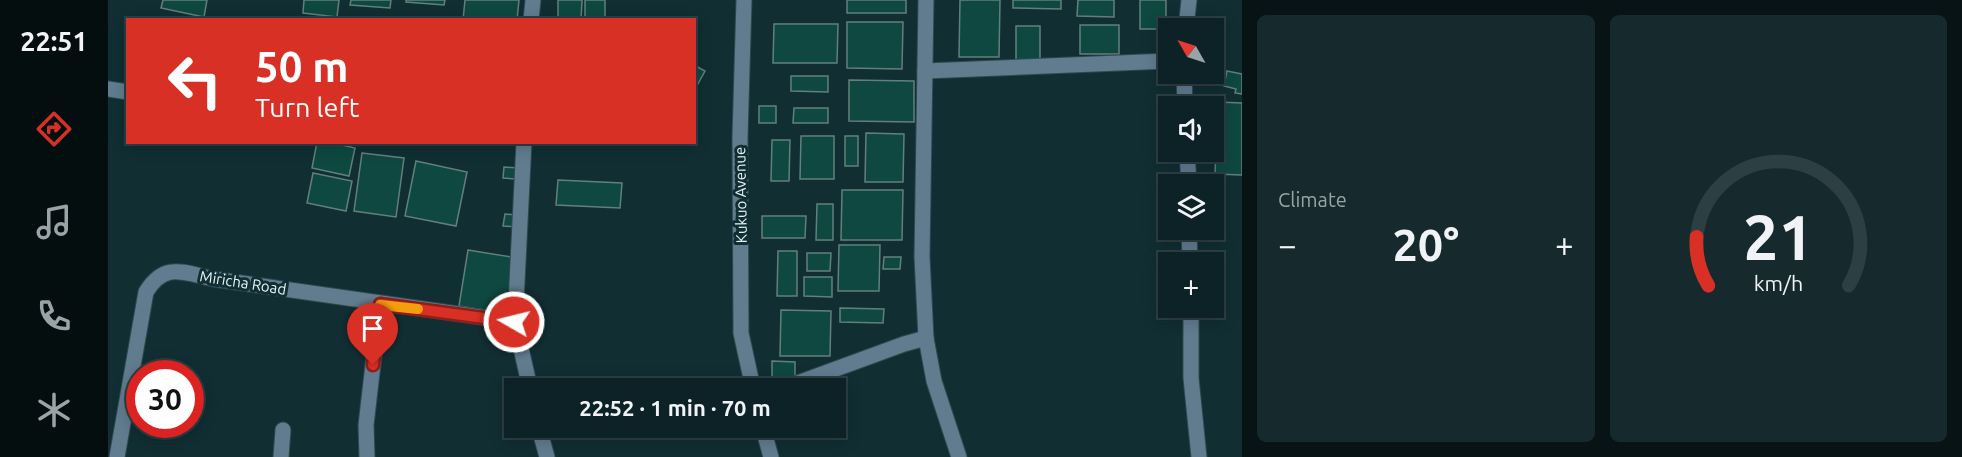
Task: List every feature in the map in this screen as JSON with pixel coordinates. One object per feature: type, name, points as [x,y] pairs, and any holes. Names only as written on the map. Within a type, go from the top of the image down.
[{"type":"street","points":[[531,18],[533,0]]},
{"type":"street","name":"Kukuo Avenue","points":[[744,0],[740,137],[741,333],[751,378]]},
{"type":"street","points":[[926,0],[922,258],[926,338],[934,381],[959,457]]},
{"type":"street","points":[[1187,18],[1189,0]]},
{"type":"street","points":[[925,70],[1158,61]]},
{"type":"street","points":[[108,89],[126,92]]},
{"type":"street","points":[[524,144],[514,322],[528,378]]},
{"type":"street","name":"Miricha Road","points":[[117,457],[146,292],[153,280],[172,270],[214,279],[514,322]]},
{"type":"street","points":[[367,457],[366,426],[380,304]]},
{"type":"street","points":[[1191,318],[1191,378],[1199,457]]},
{"type":"street","points":[[811,378],[926,338]]},
{"type":"street","points":[[281,457],[283,430]]},
{"type":"street","points":[[542,438],[547,457]]},
{"type":"street","points":[[766,438],[771,457]]},
{"type":"building","points":[[163,0],[207,0],[204,17],[161,8]]},
{"type":"building","points":[[304,0],[339,0],[337,17],[303,13]]},
{"type":"building","points":[[351,0],[391,0],[390,8],[350,5]]},
{"type":"building","points":[[406,0],[445,0],[444,5],[406,2]]},
{"type":"building","points":[[465,0],[519,0],[517,18],[463,18]]},
{"type":"building","points":[[558,0],[582,0],[581,18],[558,18]]},
{"type":"building","points":[[585,0],[605,0],[605,18],[585,18]]},
{"type":"building","points":[[847,0],[906,0],[906,13],[847,13]]},
{"type":"building","points":[[960,0],[1000,0],[999,57],[959,57]]},
{"type":"building","points":[[1013,0],[1061,0],[1061,9],[1013,8]]},
{"type":"building","points":[[1078,0],[1114,0],[1114,17],[1077,16]]},
{"type":"building","points":[[1140,0],[1166,0],[1166,18],[1158,18],[1158,29],[1140,29]]},
{"type":"building","points":[[847,22],[903,22],[902,69],[847,68]]},
{"type":"building","points":[[774,24],[838,24],[837,63],[773,63]]},
{"type":"building","points":[[1080,25],[1119,25],[1119,54],[1080,54]]},
{"type":"building","points":[[1016,26],[1040,26],[1040,61],[1016,60]]},
{"type":"building","points":[[696,66],[705,71],[696,87]]},
{"type":"building","points":[[1227,71],[1242,74],[1242,94],[1235,93],[1236,89],[1224,86]]},
{"type":"building","points":[[791,76],[828,76],[828,92],[791,91]]},
{"type":"building","points":[[849,80],[914,81],[914,122],[849,121]]},
{"type":"building","points":[[1224,102],[1242,103],[1242,175],[1215,174],[1216,162],[1224,162]]},
{"type":"building","points":[[759,106],[776,106],[776,123],[759,123]]},
{"type":"building","points":[[794,108],[828,108],[828,123],[793,123]]},
{"type":"building","points":[[866,133],[904,134],[903,182],[865,182]]},
{"type":"building","points":[[801,136],[834,136],[834,179],[800,179]]},
{"type":"building","points":[[845,136],[858,136],[858,166],[845,166]]},
{"type":"building","points":[[772,140],[790,140],[789,181],[771,181]]},
{"type":"building","points":[[317,144],[338,144],[355,148],[349,176],[312,168]]},
{"type":"building","points":[[362,153],[404,158],[396,217],[354,211]]},
{"type":"building","points":[[416,161],[467,172],[456,226],[405,216]]},
{"type":"building","points":[[504,167],[518,168],[516,179],[503,178]]},
{"type":"building","points":[[313,173],[352,181],[346,211],[307,203]]},
{"type":"building","points":[[558,180],[622,183],[620,208],[556,205]]},
{"type":"building","points":[[842,190],[903,190],[902,240],[841,240]]},
{"type":"building","points":[[817,204],[833,204],[833,240],[816,240]]},
{"type":"building","points":[[505,214],[518,215],[517,227],[503,226]]},
{"type":"building","points":[[762,216],[806,216],[805,238],[762,238]]},
{"type":"building","points":[[839,245],[880,245],[879,291],[838,291]]},
{"type":"building","points":[[468,250],[517,258],[508,314],[459,306]]},
{"type":"building","points":[[778,251],[797,251],[797,296],[777,296]]},
{"type":"building","points":[[807,253],[831,253],[830,271],[807,271]]},
{"type":"building","points":[[884,257],[901,257],[900,269],[883,269]]},
{"type":"building","points":[[804,277],[832,277],[832,297],[804,296]]},
{"type":"building","points":[[840,308],[884,309],[883,323],[840,322]]},
{"type":"building","points":[[781,310],[831,311],[830,356],[780,356]]},
{"type":"building","points":[[772,361],[795,362],[795,378],[772,378]]},
{"type":"slow traffic","points":[[380,305],[418,309]]},
{"type":"route","points":[[373,365],[380,304],[514,322]]}]
